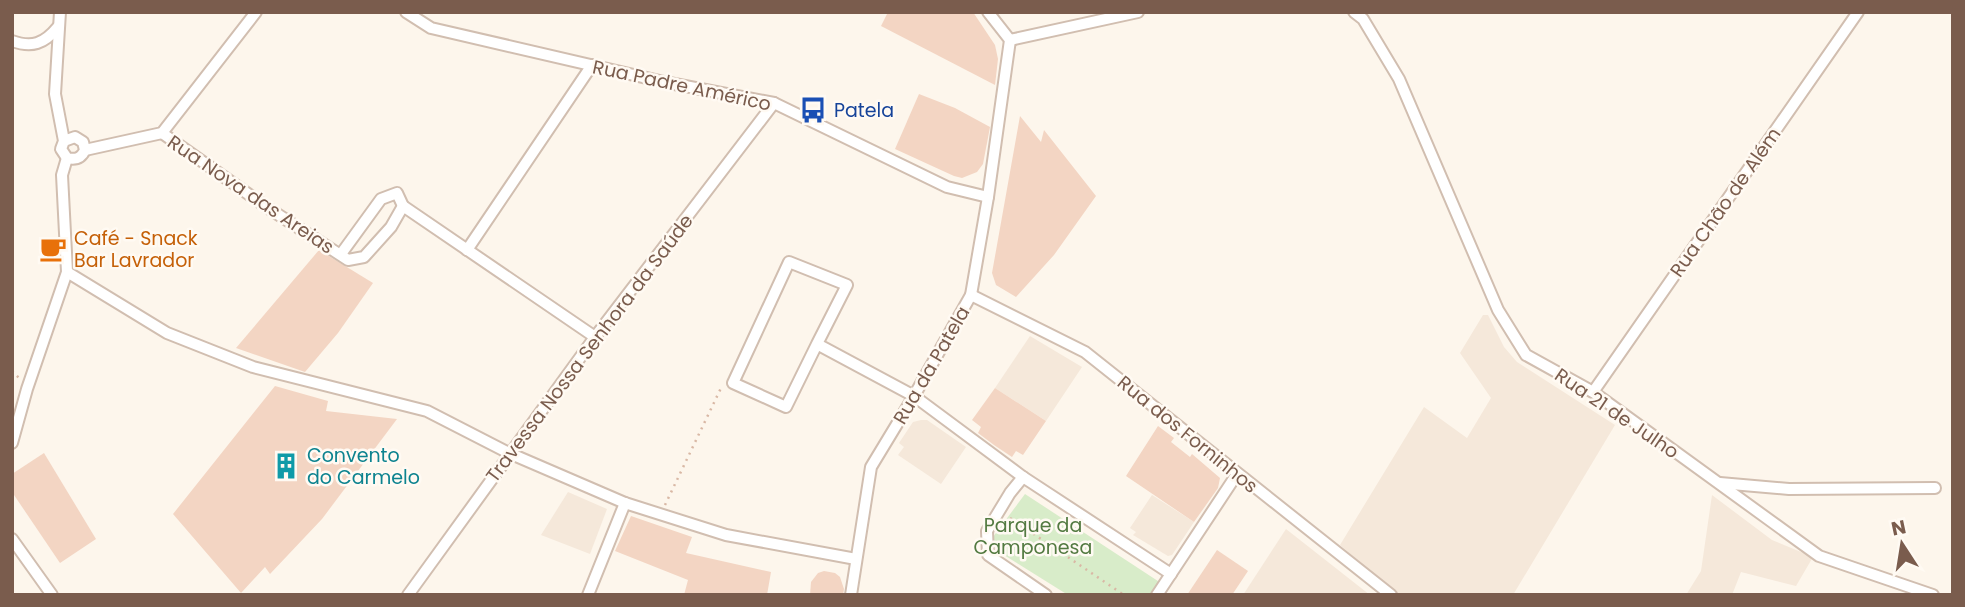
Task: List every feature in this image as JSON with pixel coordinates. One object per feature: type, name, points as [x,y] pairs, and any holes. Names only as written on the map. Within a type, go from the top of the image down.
[{"type":"street","points":[[60,12],[55,94],[64,141],[61,149],[67,158],[74,160],[85,150],[162,134],[256,12]]},
{"type":"street","name":"Rua Padre Américo","points":[[406,12],[431,28],[664,82],[774,103],[947,187],[988,197]]},
{"type":"street","points":[[988,12],[1010,40],[1138,12]]},
{"type":"street","name":"Rua 21 de Julho","points":[[1354,12],[1363,19],[1399,79],[1498,310],[1526,355],[1592,392],[1819,556],[1933,595]]},
{"type":"street","name":"Rua Chão de Além","points":[[1592,392],[1858,12]]},
{"type":"street","points":[[12,41],[26,46],[38,44],[50,37],[58,27]]},
{"type":"street","name":"Rua da Patela","points":[[853,594],[871,467],[971,295],[1010,40]]},
{"type":"street","points":[[467,250],[592,65]]},
{"type":"street","name":"Travessa Nossa Senhora da Saúde","points":[[408,595],[595,337],[774,103]]},
{"type":"street","name":"Rua Nova das Areias","points":[[162,134],[348,260],[364,257],[391,227],[403,206]]},
{"type":"street","points":[[64,141],[75,137],[83,142],[85,150]]},
{"type":"street","points":[[12,443],[27,389],[67,272],[62,175],[67,158]]},
{"type":"street","name":"Rua Nova das Areias","points":[[341,254],[381,199],[397,193],[403,206],[595,337]]},
{"type":"street","points":[[789,262],[847,285],[817,344],[786,407],[733,383],[789,262]]},
{"type":"street","points":[[67,272],[167,333],[253,367],[427,411],[509,453],[625,503],[726,535],[856,559]]},
{"type":"street","name":"Rua dos Forninhos","points":[[971,295],[1085,352],[1391,595]]},
{"type":"street","points":[[817,344],[914,396],[1023,477],[1171,573]]},
{"type":"street","points":[[1157,595],[1237,474]]},
{"type":"street","points":[[1023,477],[1010,492],[987,531],[988,555],[1046,595]]},
{"type":"street","points":[[1717,482],[1789,489],[1935,488]]},
{"type":"street","points":[[588,595],[625,503]]},
{"type":"street","points":[[12,540],[52,595]]},
{"type":"path","points":[[661,514],[721,388]]},
{"type":"path","points":[[999,510],[1124,595]]},
{"type":"shaded area","points":[[1483,315],[1488,315],[1504,347],[1517,362],[1615,425],[1513,595],[1398,595],[1340,545],[1424,407],[1467,438],[1491,398],[1460,353]]},
{"type":"shaded area","points":[[1030,336],[1082,367],[1046,421],[995,388]]},
{"type":"shaded area","points":[[927,420],[966,447],[941,484],[898,455],[904,447],[899,443],[913,422]]},
{"type":"shaded area","points":[[568,492],[607,509],[590,554],[541,535]]},
{"type":"shaded area","points":[[1152,495],[1194,522],[1172,555],[1168,556],[1133,535],[1136,532],[1130,528]]},
{"type":"shaded area","points":[[1712,495],[1772,540],[1813,557],[1796,586],[1741,572],[1732,595],[1686,595],[1701,571]]},
{"type":"shaded area","points":[[1286,529],[1370,595],[1243,595]]},
{"type":"green space","name":"Parque da Camponesa","points":[[1025,494],[1164,585],[1157,595],[1068,595],[996,550],[993,537]]},
{"type":"building","points":[[888,12],[973,12],[995,45],[998,59],[995,85],[881,26]]},
{"type":"building","points":[[919,94],[955,108],[990,127],[983,164],[977,172],[962,178],[954,176],[895,149]]},
{"type":"building","points":[[1020,116],[1041,142],[1044,130],[1096,196],[1054,255],[1016,297],[996,285],[992,273]]},
{"type":"building","points":[[319,250],[373,283],[338,333],[305,372],[236,348]]},
{"type":"building","name":"Convento do Carmelo","points":[[275,386],[328,401],[326,411],[397,419],[322,519],[270,574],[265,567],[241,593],[173,514]]},
{"type":"building","points":[[995,388],[1046,421],[1023,455],[1016,451],[1012,457],[994,445],[978,433],[981,427],[972,420]]},
{"type":"building","points":[[1158,426],[1174,438],[1171,442],[1190,457],[1192,454],[1220,478],[1218,488],[1194,522],[1126,476]]},
{"type":"building","points":[[44,453],[96,539],[60,563],[12,492],[12,474]]},
{"type":"building","points":[[631,516],[692,537],[686,553],[771,572],[767,595],[684,595],[688,580],[615,551]]},
{"type":"building","points":[[1217,550],[1248,571],[1232,595],[1187,595]]},
{"type":"building","points":[[824,571],[840,577],[843,595],[810,595],[811,582],[818,573]]},
{"type":"place","name":"Patela","points":[[813,110]]},
{"type":"place","name":"Café - Snack Bar Lavrador","points":[[53,249]]},
{"type":"place","name":"Convento do Carmelo","points":[[286,466]]}]
